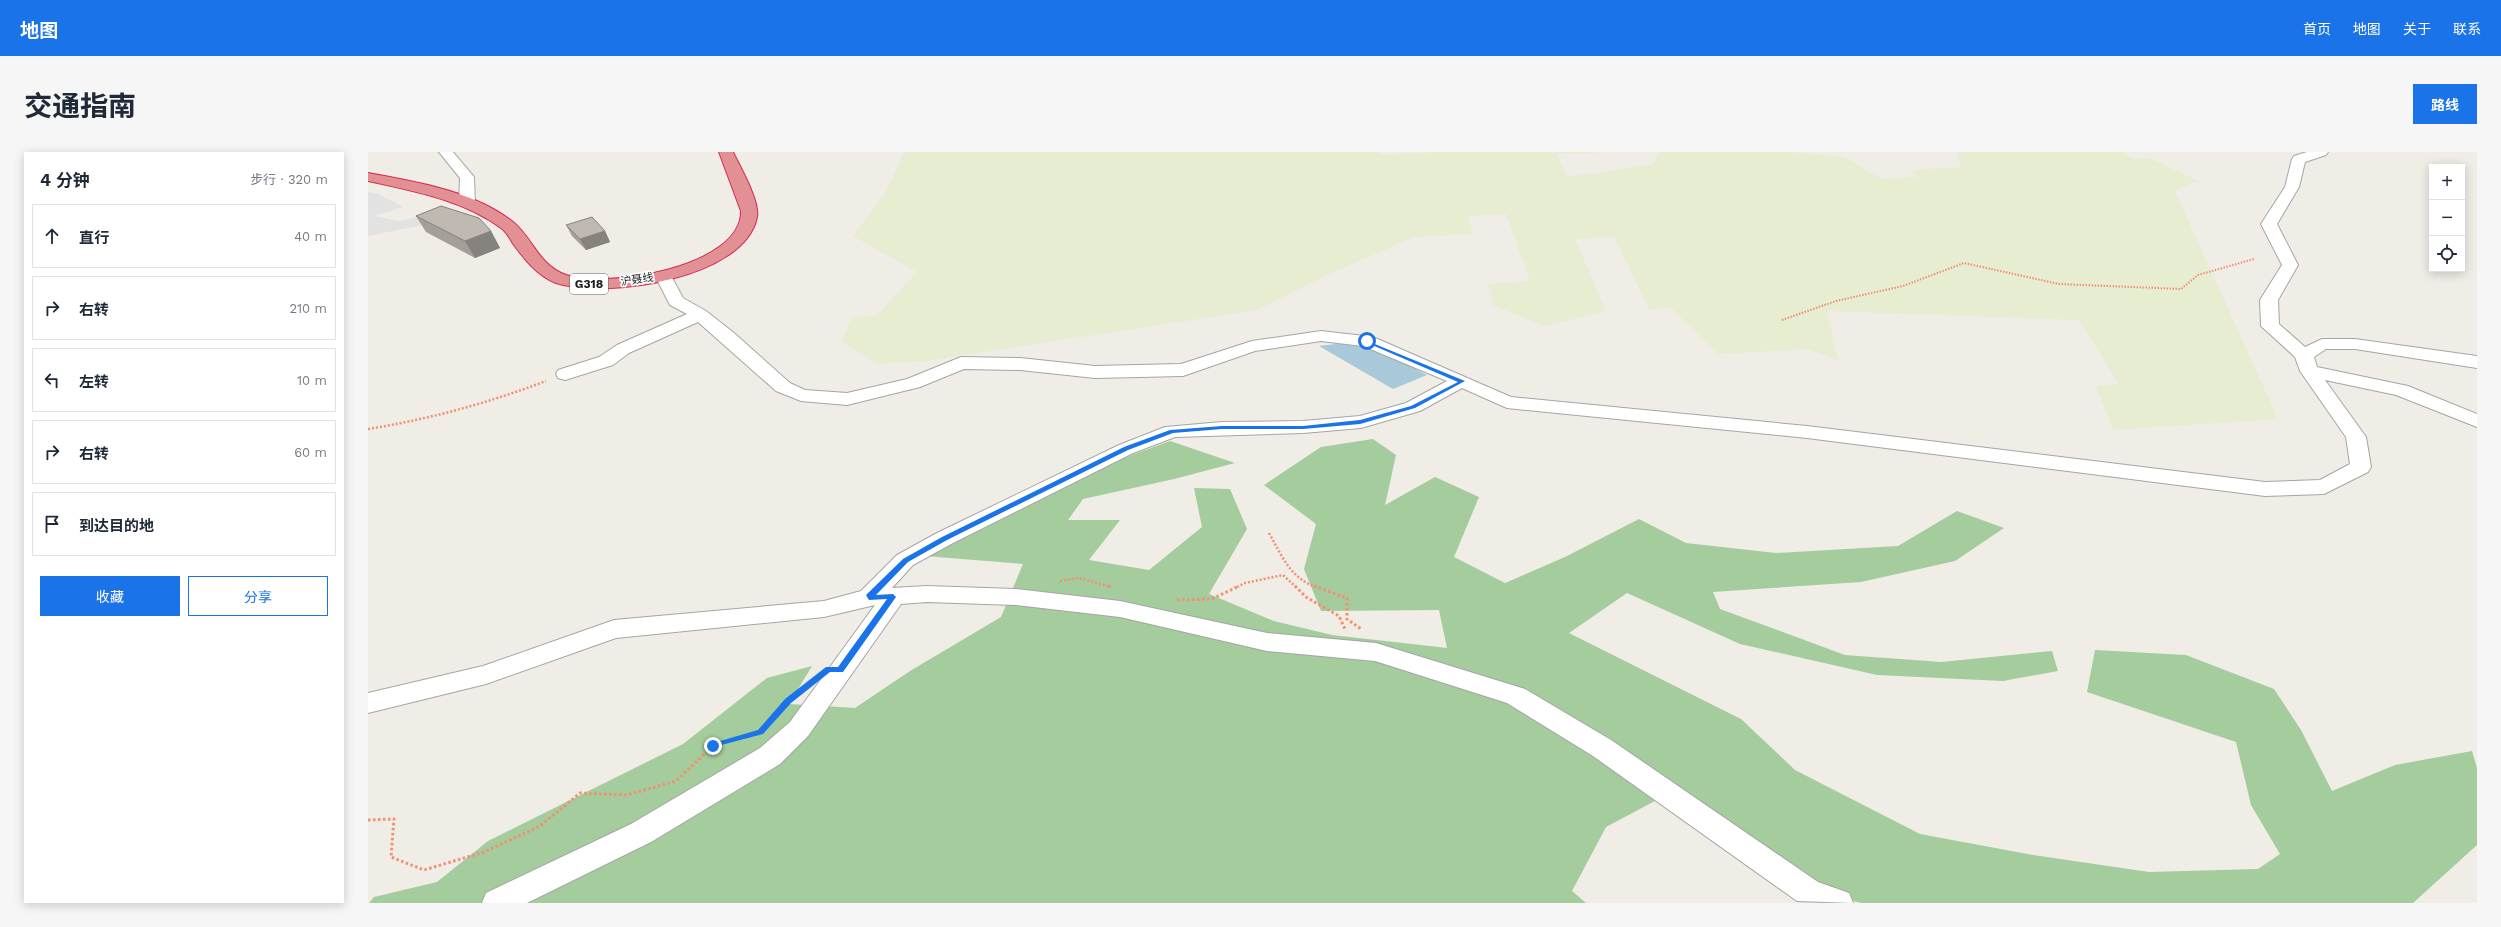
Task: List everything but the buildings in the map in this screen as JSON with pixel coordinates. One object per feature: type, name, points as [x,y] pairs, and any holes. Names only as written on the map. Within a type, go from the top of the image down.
[{"type":"highway","name":"沪聂线","points":[[368,177],[440,193],[467,203],[508,226],[543,269],[562,279],[594,284],[663,276],[698,265],[727,250],[745,233],[750,216],[747,204],[726,152]]},
{"type":"street","points":[[446,152],[467,177],[467,203]]},
{"type":"street","points":[[663,276],[676,300],[700,315],[783,387],[801,396],[847,399],[913,383],[961,363],[1020,364],[1095,372],[1183,370],[1252,346],[1320,336],[1367,341],[1462,381],[1507,402],[1807,432],[2265,489],[2324,487],[2361,467],[2356,437],[2306,363],[2270,326],[2269,300],[2290,266],[2269,224],[2292,187],[2299,159],[2321,152]]},
{"type":"street","points":[[565,374],[606,361],[623,350],[700,315]]},
{"type":"street","points":[[2306,363],[2322,344],[2355,344],[2477,362]]},
{"type":"street","points":[[2306,363],[2400,390],[2447,407],[2477,421]]},
{"type":"street","points":[[497,903],[641,832],[770,756],[799,729],[905,560],[944,538],[1126,449],[1172,431],[1222,428],[1303,427],[1360,422],[1413,407],[1462,381]]},
{"type":"street","points":[[368,703],[486,675],[614,629],[824,609],[881,597],[927,594],[1015,597],[1120,609],[1267,642],[1371,652],[1516,696],[1602,748],[1808,892],[1838,903]]},
{"type":"path","points":[[1782,320],[1836,301],[1903,286],[1964,263],[2059,284],[2181,289],[2198,275],[2254,259]]},
{"type":"path","points":[[368,429],[418,421],[496,400],[565,374]]},
{"type":"path","points":[[1269,533],[1286,563],[1302,582],[1347,598],[1347,619],[1367,634],[1371,652]]},
{"type":"path","points":[[1177,600],[1212,599],[1245,584],[1283,575],[1306,597],[1338,616],[1350,642],[1371,652]]},
{"type":"path","points":[[368,820],[394,819],[391,857],[424,870],[484,852],[540,826],[580,793],[627,795],[676,781],[713,746],[760,732],[794,696]]},
{"type":"green space","points":[[904,152],[1378,152],[1379,155],[1441,152],[1611,152],[1557,154],[1567,177],[1652,165],[1660,152],[1789,152],[1844,157],[1882,179],[1917,177],[1910,170],[1961,167],[1957,152],[2123,152],[2133,159],[2150,158],[2198,181],[2175,191],[2278,419],[2113,430],[2096,386],[2119,384],[2079,320],[1827,311],[1838,360],[1807,349],[1718,354],[1671,308],[1649,309],[1614,237],[1575,239],[1606,311],[1545,326],[1494,306],[1488,284],[1530,281],[1506,214],[1468,216],[1473,234],[1414,237],[1329,274],[1257,310],[925,361],[877,364],[841,341],[853,317],[876,316],[917,272],[853,236],[887,190]]},
{"type":"green space","points":[[1373,439],[1396,455],[1385,505],[1435,477],[1479,497],[1454,557],[1505,583],[1565,557],[1639,519],[1686,543],[1776,553],[1898,546],[1957,511],[2004,528],[1955,561],[1861,582],[1713,592],[1720,609],[1845,655],[1941,662],[2052,651],[2058,671],[2003,681],[1877,675],[1740,644],[1627,593],[1569,633],[1741,719],[1795,770],[1920,834],[2033,855],[2149,872],[2258,869],[2280,854],[2251,805],[2236,742],[2087,692],[2095,650],[2186,655],[2274,689],[2301,730],[2332,791],[2395,765],[2472,751],[2477,768],[2477,845],[2413,903],[1861,903],[1831,895],[1668,794],[1606,827],[1572,891],[1586,903],[369,903],[374,897],[437,882],[488,841],[683,744],[767,678],[812,666],[789,704],[855,708],[910,671],[1001,617],[1023,564],[925,556],[1118,460],[1170,441],[1235,463],[1174,479],[1083,499],[1068,520],[1120,520],[1089,560],[1149,570],[1202,527],[1194,488],[1230,489],[1247,529],[1209,594],[1274,621],[1332,635],[1447,648],[1439,610],[1321,611],[1304,569],[1316,524],[1264,485],[1321,447]]},
{"type":"shaded area","points":[[368,192],[378,194],[403,207],[374,216],[398,221],[453,210],[462,217],[368,236]]},
{"type":"water","points":[[1352,342],[1384,353],[1427,375],[1393,389],[1319,346]]},
{"type":"route","points":[[713,746],[760,732],[788,701],[829,669],[840,670],[893,597],[869,597],[905,560],[944,538],[1126,449],[1172,431],[1222,428],[1303,427],[1360,422],[1413,407],[1462,381],[1408,360],[1367,341]]}]
